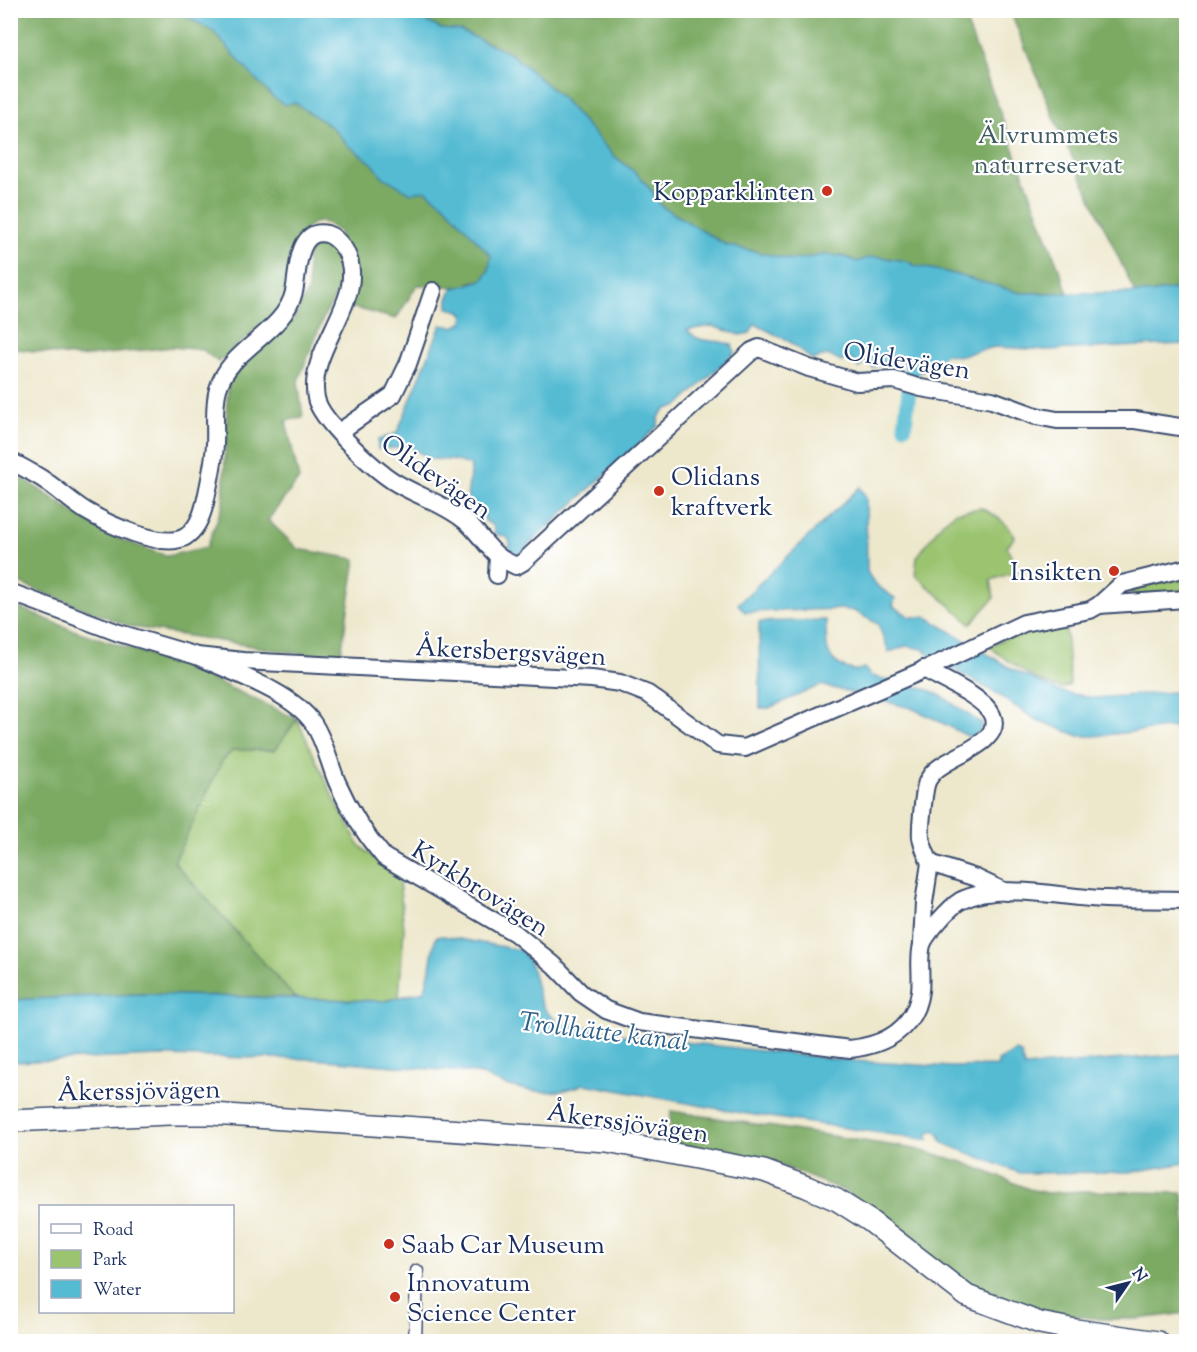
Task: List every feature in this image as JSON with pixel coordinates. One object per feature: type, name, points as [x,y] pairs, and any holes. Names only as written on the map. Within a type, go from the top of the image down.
[{"type":"street","name":"Olidevägen","points":[[10,461],[41,478],[88,512],[132,533],[164,541],[184,538],[201,519],[215,445],[218,388],[226,370],[287,310],[296,284],[299,253],[304,244],[314,235],[322,233],[332,236],[342,246],[349,257],[352,277],[349,292],[317,365],[314,381],[318,407],[339,432],[379,470],[394,482],[462,518],[498,556],[516,566],[752,351],[759,348],[809,368],[857,382],[894,380],[921,388],[992,400],[1036,416],[1057,420],[1135,420],[1186,428]]},
{"type":"street","points":[[339,432],[393,395],[408,364],[433,291]]},
{"type":"street","points":[[497,575],[498,556]]},
{"type":"street","points":[[1099,605],[1122,584],[1186,568]]},
{"type":"street","name":"Åkersbergsvägen","points":[[10,592],[119,633],[197,656],[267,662],[592,679],[620,683],[648,694],[718,745],[745,748],[1024,623],[1090,610],[1099,605],[1186,600]]},
{"type":"street","name":"Kyrkbrovägen","points":[[197,656],[295,704],[312,722],[325,746],[347,802],[384,857],[515,933],[554,965],[581,993],[606,1010],[639,1022],[841,1048],[867,1047],[882,1042],[896,1033],[915,1012],[920,990],[924,903],[930,863]]},
{"type":"street","points":[[929,667],[981,702],[992,714],[995,725],[993,732],[983,741],[945,763],[933,772],[926,782],[921,835],[930,863],[976,878],[1006,892]]},
{"type":"street","points":[[922,944],[943,915],[958,902],[974,896],[1006,892],[1089,898],[1186,900]]},
{"type":"street","name":"Åkerssjövägen","points":[[10,1121],[212,1114],[607,1141],[765,1172],[807,1187],[837,1200],[870,1221],[967,1296],[1040,1323],[1158,1341]]},
{"type":"street","points":[[415,1341],[417,1271]]},
{"type":"green space","points":[[11,11],[177,11],[213,31],[272,96],[294,102],[333,128],[348,145],[372,163],[383,177],[425,190],[445,205],[492,256],[489,270],[483,280],[471,282],[464,287],[417,285],[396,319],[350,307],[339,232],[326,223],[313,223],[304,231],[294,247],[296,262],[288,293],[279,310],[218,362],[203,350],[173,347],[79,357],[11,348]]},
{"type":"green space","name":"Älvrummets naturreservat","points":[[407,11],[962,11],[1068,293],[1021,293],[916,266],[906,261],[867,258],[858,262],[842,256],[824,255],[792,260],[726,245],[661,206],[652,191],[636,173],[613,155],[561,97],[511,54],[461,31],[441,29]]},
{"type":"green space","points":[[1010,11],[1186,11],[1186,287],[1135,293],[1058,127]]},
{"type":"green space","points":[[318,239],[331,245],[342,261],[342,286],[325,314],[298,381],[303,417],[286,421],[299,479],[268,520],[298,549],[356,559],[340,660],[132,627],[11,580],[10,470],[108,535],[167,556],[207,547],[223,504],[228,382],[257,350],[293,320],[308,290],[307,256]]},
{"type":"green space","points":[[981,508],[1000,520],[1015,537],[1007,547],[1018,571],[991,580],[994,598],[971,624],[915,575],[917,557],[942,523],[956,512]]},
{"type":"green space","points":[[1186,573],[1186,591],[1139,595],[1129,593],[1136,589]]},
{"type":"green space","points":[[11,604],[70,629],[179,664],[297,719],[275,750],[233,750],[222,761],[174,862],[295,998],[141,994],[11,1000]]},
{"type":"green space","points":[[1063,624],[1066,630],[1070,685],[1063,688],[1044,683],[989,646],[1011,636]]},
{"type":"green space","points":[[297,719],[359,845],[399,880],[404,929],[399,997],[385,1001],[295,998],[174,862],[222,761],[233,750],[275,750]]},
{"type":"green space","points":[[671,1111],[915,1149],[963,1162],[1029,1189],[1047,1193],[1084,1191],[1183,1193],[1186,1233],[1186,1313],[1138,1319],[1099,1319],[1025,1309],[959,1278],[845,1191],[774,1163],[669,1143]]},
{"type":"water","points":[[177,11],[407,11],[441,29],[461,31],[511,54],[561,97],[613,155],[636,173],[652,191],[661,206],[726,245],[792,260],[824,255],[842,256],[858,262],[867,258],[879,257],[906,261],[916,266],[1021,293],[1150,293],[1186,287],[1186,344],[1047,350],[995,347],[957,356],[946,354],[918,374],[911,364],[890,360],[872,368],[872,360],[867,359],[859,368],[850,358],[841,362],[828,355],[812,360],[790,342],[755,324],[750,333],[740,335],[712,326],[687,330],[703,340],[732,345],[735,352],[677,407],[663,412],[658,426],[526,547],[519,559],[515,551],[509,551],[510,542],[507,537],[495,534],[494,526],[485,521],[482,510],[467,499],[471,465],[452,460],[431,459],[410,447],[378,449],[378,440],[397,433],[441,325],[454,327],[462,323],[464,316],[460,311],[448,308],[448,299],[453,288],[483,280],[489,270],[491,256],[445,205],[425,190],[411,193],[383,177],[372,163],[348,145],[333,128],[294,102],[285,105],[273,97],[213,31]]},
{"type":"water","points":[[860,487],[866,498],[867,571],[875,584],[895,598],[893,606],[910,617],[927,617],[1010,668],[1057,691],[1095,698],[1186,691],[1186,726],[1079,736],[1035,719],[994,692],[933,658],[923,649],[906,646],[889,652],[878,624],[854,611],[842,609],[745,612],[738,604]]},
{"type":"water","points":[[826,620],[827,648],[833,660],[838,664],[853,670],[864,668],[871,676],[929,690],[943,697],[982,724],[978,734],[969,737],[911,708],[821,685],[769,708],[760,708],[759,622]]},
{"type":"water","name":"Trollhätte kanal","points":[[443,936],[520,950],[527,957],[539,997],[543,1007],[550,1015],[560,1022],[629,1036],[854,1061],[952,1067],[998,1066],[998,1061],[1016,1051],[1021,1053],[1024,1067],[1186,1054],[1186,1163],[1131,1172],[1020,1173],[943,1143],[940,1135],[934,1130],[928,1134],[928,1140],[741,1113],[584,1084],[565,1090],[536,1091],[506,1085],[475,1073],[314,1059],[159,1056],[11,1062],[11,1000],[141,994],[385,1001],[424,991],[436,937]]},
{"type":"waterway","points":[[905,426],[914,345]]},
{"type":"place","name":"Kopparklinten","points":[[827,191]]},
{"type":"place","name":"Olidans kraftverk","points":[[659,491]]},
{"type":"place","name":"Insikten","points":[[1114,571]]},
{"type":"place","name":"Saab Car Museum","points":[[389,1244]]},
{"type":"place","name":"Innovatum Science Center","points":[[395,1297]]}]
